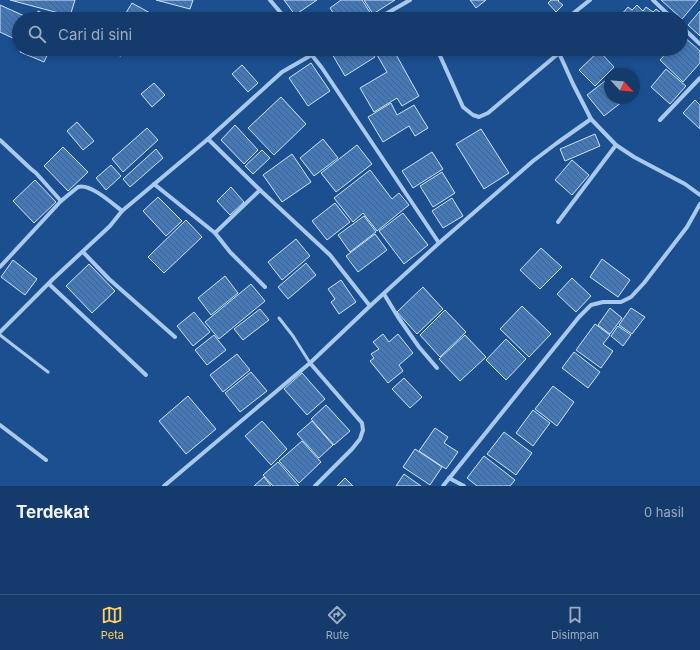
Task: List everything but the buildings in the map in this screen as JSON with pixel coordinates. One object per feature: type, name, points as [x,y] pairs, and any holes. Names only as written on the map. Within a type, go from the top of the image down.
[{"type":"street","points":[[270,0],[280,12]]},
{"type":"street","points":[[389,12],[410,0]]},
{"type":"street","points":[[575,12],[590,0]]},
{"type":"street","points":[[653,0],[666,12]]},
{"type":"street","points":[[688,33],[700,44]]},
{"type":"street","points":[[0,334],[49,284],[110,226],[122,211],[208,139],[282,72],[309,56]]},
{"type":"street","points":[[312,56],[322,68],[439,243]]},
{"type":"street","points":[[440,56],[463,107],[473,115],[479,117],[488,113],[553,56]]},
{"type":"street","points":[[561,56],[573,84],[591,119],[616,145],[685,184],[700,195]]},
{"type":"street","points":[[660,120],[700,78]]},
{"type":"street","points":[[164,486],[310,363],[439,243],[533,161],[591,119]]},
{"type":"street","points":[[208,139],[330,255],[370,306]]},
{"type":"street","points":[[0,140],[36,173],[61,201]]},
{"type":"street","points":[[558,222],[616,145]]},
{"type":"street","points":[[154,184],[215,234],[230,252],[265,287]]},
{"type":"street","points":[[0,267],[61,201],[78,187],[85,187],[96,192],[122,211]]},
{"type":"street","points":[[215,234],[260,190]]},
{"type":"street","points":[[443,486],[578,317],[591,305],[603,302],[621,302],[631,298],[687,227],[700,204]]},
{"type":"street","points":[[83,252],[109,279],[175,337]]},
{"type":"street","points":[[49,284],[146,375]]},
{"type":"street","points":[[384,294],[419,347],[437,368]]},
{"type":"street","points":[[310,363],[362,423],[363,430],[360,439],[352,449],[315,486]]},
{"type":"street","points":[[0,425],[46,460]]},
{"type":"street","points":[[449,478],[464,486]]},
{"type":"lane","points":[[278,318],[293,336],[310,363]]},
{"type":"lane","points":[[0,334],[48,372]]}]
